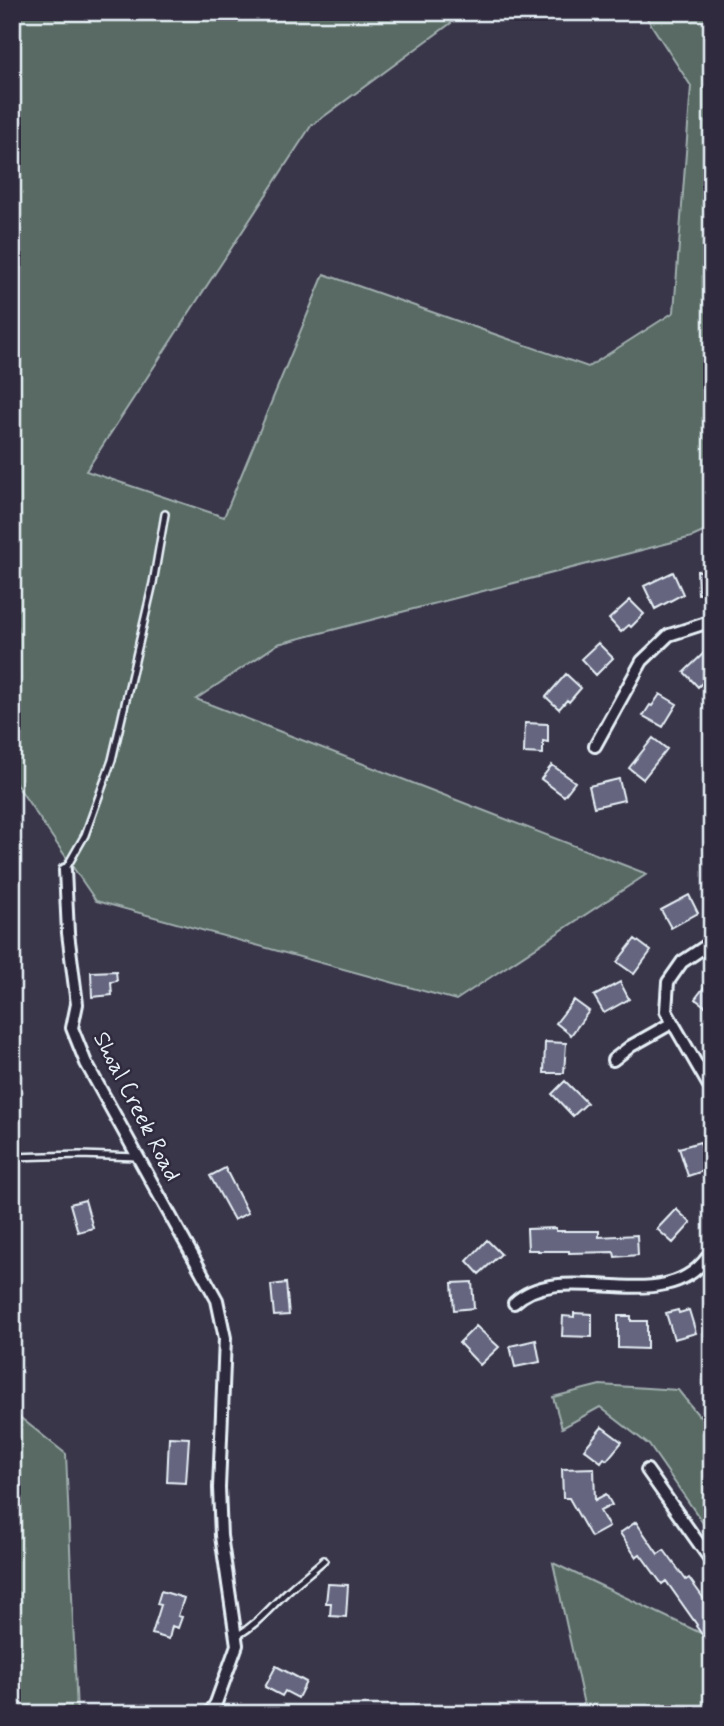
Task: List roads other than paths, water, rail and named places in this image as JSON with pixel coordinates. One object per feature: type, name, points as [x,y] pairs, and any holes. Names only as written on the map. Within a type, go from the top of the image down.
[{"type":"street","points":[[595,746],[642,661],[670,635],[712,623]]},
{"type":"street","name":"Shoal Creek Road","points":[[65,870],[68,933],[77,1004],[72,1028],[86,1063],[217,1300],[225,1338],[219,1488],[221,1536],[237,1645],[216,1703],[209,1714]]},
{"type":"street","points":[[712,942],[682,962],[668,982],[666,1011],[712,1091]]},
{"type":"street","points":[[613,1060],[631,1046],[673,1023]]},
{"type":"street","points":[[514,1303],[521,1296],[537,1289],[565,1285],[650,1287],[669,1284],[695,1269],[712,1250]]},
{"type":"street","points":[[648,1471],[712,1562]]},
{"type":"lane","name":"Shoal Creek Road","points":[[65,870],[85,835],[112,760],[153,583],[165,514]]},
{"type":"lane","points":[[12,1157],[138,1157]]},
{"type":"lane","points":[[236,1637],[258,1621],[324,1560]]}]
